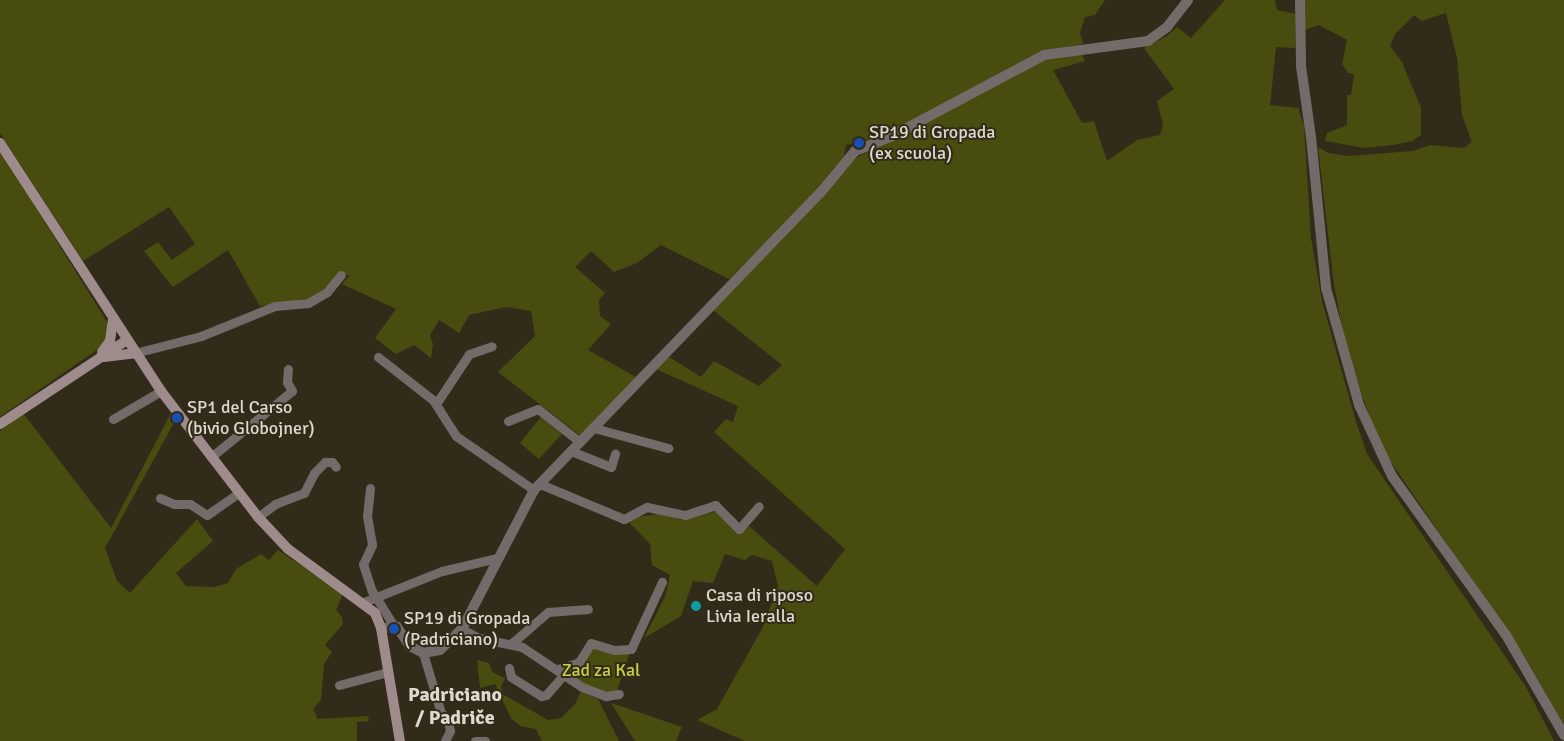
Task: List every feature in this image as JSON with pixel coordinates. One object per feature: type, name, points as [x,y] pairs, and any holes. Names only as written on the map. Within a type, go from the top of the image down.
[{"type":"main road","points":[[0,143],[161,392],[258,518],[288,549],[364,602],[375,613],[381,628],[400,741]]},
{"type":"main road","points":[[97,359],[110,341],[114,319]]},
{"type":"main road","points":[[0,424],[127,340]]},
{"type":"main road","points":[[97,359],[135,353]]},
{"type":"street","points":[[370,488],[367,516],[372,545],[363,564],[374,596],[393,625],[402,631],[410,646],[422,653],[440,650],[462,629],[497,558],[537,487],[821,192],[855,152],[890,137],[1044,55],[1148,41],[1167,27],[1188,0]]},
{"type":"street","points":[[1300,0],[1301,66],[1311,137],[1326,288],[1359,405],[1392,476],[1510,642],[1564,735]]},
{"type":"street","points":[[135,353],[201,336],[275,306],[308,302],[327,292],[342,275]]},
{"type":"street","points":[[436,404],[469,354],[492,346]]},
{"type":"street","points":[[378,357],[436,404],[456,436],[537,487],[624,519],[647,507],[685,515],[715,505],[739,529],[759,506]]},
{"type":"street","points":[[211,457],[292,392],[287,382],[288,369]]},
{"type":"street","points":[[114,419],[161,392]]},
{"type":"street","points":[[508,421],[538,409],[580,442]]},
{"type":"street","points":[[594,428],[668,448]]},
{"type":"street","points":[[571,451],[610,467],[615,454]]},
{"type":"street","points":[[258,518],[275,504],[304,493],[314,472],[325,462],[332,462],[336,467]]},
{"type":"street","points":[[160,498],[174,504],[190,504],[207,515],[239,492]]},
{"type":"street","points":[[364,602],[374,596],[442,571],[497,558]]},
{"type":"street","points":[[509,668],[511,677],[540,696],[546,695],[561,672],[580,662],[591,644],[614,650],[631,649],[640,636],[662,582]]},
{"type":"street","points":[[512,643],[548,612],[588,609]]},
{"type":"street","points":[[381,628],[393,625]]},
{"type":"street","points":[[462,629],[479,638],[512,643],[561,672],[582,687],[606,696],[619,694]]},
{"type":"street","points":[[422,653],[441,713],[448,719],[447,740]]},
{"type":"street","points":[[340,685],[388,672]]},
{"type":"street","points":[[475,741],[485,741]]},
{"type":"green space","points":[[0,0],[1105,0],[1095,15],[1085,17],[1080,33],[1083,44],[1042,52],[885,136],[846,145],[844,156],[801,208],[729,279],[661,245],[637,263],[614,272],[591,251],[575,267],[605,293],[599,300],[600,316],[611,324],[588,350],[636,377],[581,436],[498,372],[535,336],[531,311],[506,307],[469,315],[459,333],[439,320],[430,335],[433,344],[431,358],[414,345],[396,354],[375,338],[396,309],[342,284],[349,276],[340,271],[334,283],[307,299],[260,306],[228,250],[173,287],[144,251],[158,242],[172,260],[195,244],[169,207],[83,261],[0,133]]},
{"type":"green space","points":[[1225,0],[1275,0],[1277,10],[1296,14],[1295,48],[1276,47],[1270,105],[1298,108],[1304,126],[1311,238],[1322,301],[1356,422],[1367,454],[1526,687],[1554,741],[745,741],[697,720],[717,709],[763,627],[778,586],[772,561],[752,555],[745,560],[725,554],[713,583],[693,581],[681,616],[644,638],[665,597],[670,575],[652,565],[650,544],[629,522],[638,517],[659,514],[681,520],[718,511],[740,534],[749,526],[817,586],[845,549],[714,432],[726,419],[733,422],[738,406],[656,369],[669,357],[701,377],[714,361],[759,386],[782,365],[713,310],[856,158],[1030,64],[1054,56],[1081,53],[1085,61],[1053,70],[1082,123],[1094,121],[1107,161],[1137,140],[1160,135],[1163,125],[1157,101],[1174,89],[1144,48],[1167,36],[1177,27],[1191,38]]},
{"type":"green space","points":[[1305,0],[1564,0],[1564,725],[1528,662],[1380,446],[1347,353],[1334,285],[1318,147],[1328,153],[1349,156],[1413,151],[1430,145],[1463,148],[1472,142],[1462,115],[1457,58],[1446,13],[1422,21],[1414,15],[1395,34],[1390,46],[1402,62],[1421,108],[1421,135],[1412,141],[1364,148],[1325,141],[1327,133],[1347,125],[1347,95],[1351,95],[1354,74],[1348,73],[1342,64],[1347,40],[1319,25],[1305,30]]},
{"type":"green space","points":[[0,150],[109,325],[108,337],[101,347],[0,417]]},
{"type":"green space","points":[[23,413],[111,528],[171,413],[175,421],[105,548],[117,581],[130,593],[197,519],[213,541],[176,573],[186,586],[214,587],[228,583],[236,569],[261,554],[269,560],[278,550],[343,594],[336,610],[342,617],[343,624],[325,645],[332,652],[324,664],[321,700],[313,709],[318,719],[368,716],[369,721],[357,722],[357,741],[0,741],[0,431]]},
{"type":"green space","points":[[541,417],[562,434],[539,459],[520,443]]},
{"type":"green space","name":"Zad za Kal","points":[[591,643],[631,649],[616,694],[582,687],[561,666],[573,665]]},
{"type":"green space","points":[[477,660],[489,663],[492,672],[505,678],[501,687],[504,695],[548,720],[561,718],[575,704],[581,692],[598,699],[619,741],[542,741],[536,729],[520,726],[511,718],[495,684],[480,688]]},
{"type":"green space","points":[[611,703],[682,727],[676,741],[635,741]]},
{"type":"place","name":"SP19 di Gropada (ex scuola)","points":[[859,143]]},
{"type":"place","name":"SP1 del Carso (bivio Globojner)","points":[[177,418]]},
{"type":"place","name":"Casa di riposo Livia Ieralla","points":[[696,606]]},
{"type":"place","name":"SP19 di Gropada (Padriciano)","points":[[394,629]]},
{"type":"district","name":"Padriciano / Padriče","points":[[455,706]]}]
